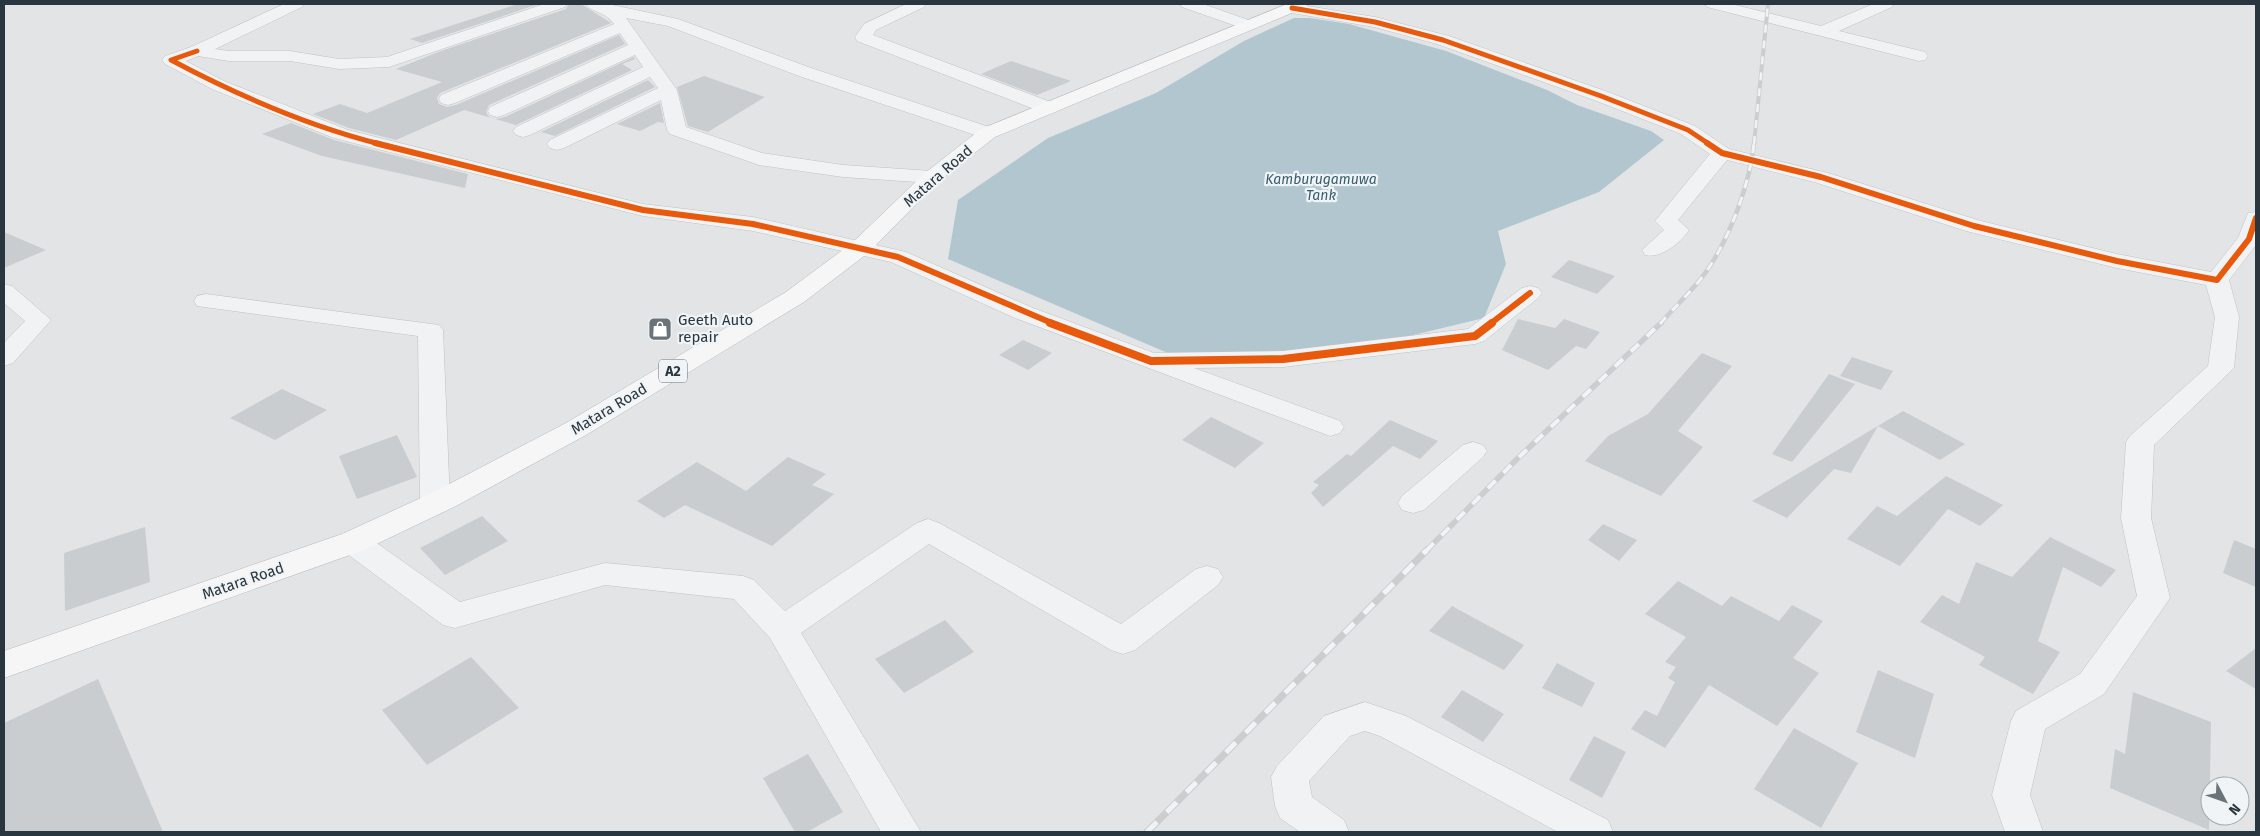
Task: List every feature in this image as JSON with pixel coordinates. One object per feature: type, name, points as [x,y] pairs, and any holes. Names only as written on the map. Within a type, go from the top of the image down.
[{"type":"highway","name":"Matara Road","points":[[4,665],[353,542],[435,504],[576,429],[795,297],[860,248],[932,177],[988,133],[1248,24],[1296,6]]},
{"type":"street","points":[[197,51],[229,56],[290,56],[339,64],[389,62],[559,4]]},
{"type":"street","points":[[594,4],[618,19],[668,90],[677,130],[759,159],[843,171],[932,177]]},
{"type":"street","points":[[918,4],[870,27],[863,37],[1050,108]]},
{"type":"street","points":[[1188,4],[1248,24]]},
{"type":"street","points":[[1714,4],[1919,56]]},
{"type":"street","points":[[1822,32],[1886,4]]},
{"type":"street","points":[[297,5],[197,51],[171,60],[218,85],[341,134],[643,210],[753,224],[898,257],[1024,313],[1330,427]]},
{"type":"street","points":[[1296,6],[1375,22],[1443,40],[1601,96],[1688,130],[1722,153],[1821,178],[1974,226],[2117,261],[2218,280]]},
{"type":"street","points":[[448,99],[618,19],[672,22],[805,72],[988,133]]},
{"type":"street","points":[[497,111],[638,47]]},
{"type":"street","points":[[523,131],[653,69]]},
{"type":"street","points":[[557,144],[668,90]]},
{"type":"street","points":[[1653,250],[1678,230],[1666,221],[1722,153]]},
{"type":"street","points":[[2218,280],[2249,239],[2256,218]]},
{"type":"street","points":[[2024,832],[2011,795],[2029,721],[2092,684],[2154,598],[2136,518],[2140,442],[2221,368],[2227,317],[2218,280]]},
{"type":"street","points":[[4,291],[39,320],[4,358]]},
{"type":"street","points":[[1151,361],[1284,359],[1475,336],[1530,293]]},
{"type":"street","points":[[206,302],[430,330],[435,504]]},
{"type":"street","points":[[1413,503],[1473,451]]},
{"type":"street","points":[[782,628],[928,530],[1123,641],[1208,577]]},
{"type":"street","points":[[353,542],[455,616],[605,574],[743,588],[782,628],[902,832]]},
{"type":"street","points":[[1330,832],[1294,806],[1290,777],[1337,726],[1365,716],[1393,726],[1594,832]]},
{"type":"water","name":"Kamburugamuwa Tank","points":[[1294,18],[1310,18],[1349,24],[1446,51],[1547,90],[1577,105],[1651,131],[1664,140],[1599,192],[1498,231],[1506,264],[1484,318],[1351,350],[1170,354],[948,259],[958,200],[1048,138],[1156,93],[1244,41]]},
{"type":"building","points":[[518,4],[539,4],[422,43],[410,39]]},
{"type":"building","points":[[569,4],[581,4],[611,23],[440,93],[437,98],[439,104],[447,107],[456,105],[619,35],[625,44],[489,105],[486,112],[489,117],[496,119],[505,117],[634,57],[635,59],[622,64],[632,70],[516,125],[464,110],[396,140],[349,128],[313,114],[340,104],[367,113],[442,82],[396,69],[441,51],[566,9]]},
{"type":"building","points":[[1011,61],[1071,81],[1037,95],[981,74]]},
{"type":"building","points":[[704,76],[765,97],[708,132],[688,126],[677,87]]},
{"type":"building","points":[[648,80],[655,87],[555,136],[541,132]]},
{"type":"building","points":[[660,103],[664,123],[658,122],[640,131],[617,124]]},
{"type":"building","points":[[291,123],[334,140],[468,174],[465,188],[322,156],[262,134]]},
{"type":"building","points":[[4,232],[46,250],[4,268]]},
{"type":"building","points":[[1569,260],[1615,276],[1597,294],[1551,277]]},
{"type":"building","points":[[1518,319],[1555,328],[1564,319],[1600,332],[1586,349],[1576,346],[1548,370],[1502,350]]},
{"type":"building","points":[[1023,340],[1052,353],[1028,370],[999,355]]},
{"type":"building","points":[[1702,353],[1732,366],[1678,431],[1703,447],[1661,496],[1585,461],[1608,436],[1648,414]]},
{"type":"building","points":[[1852,357],[1893,371],[1881,390],[1840,376]]},
{"type":"building","points":[[1829,374],[1855,384],[1792,462],[1772,454]]},
{"type":"building","points":[[282,389],[327,410],[275,440],[230,418]]},
{"type":"building","points":[[1903,411],[1965,444],[1940,460],[1878,426],[1851,473],[1834,469],[1787,518],[1752,501]]},
{"type":"building","points":[[1211,417],[1264,443],[1235,468],[1182,440]]},
{"type":"building","points":[[1390,420],[1438,441],[1420,459],[1393,446],[1323,507],[1311,493],[1319,485],[1313,482],[1347,454],[1351,456]]},
{"type":"building","points":[[397,435],[417,477],[357,499],[339,456]]},
{"type":"building","points":[[788,457],[826,474],[812,485],[834,494],[772,546],[685,505],[664,518],[637,501],[697,462],[746,491]]},
{"type":"building","points":[[1946,476],[2003,505],[1980,526],[1948,509],[1900,566],[1847,539],[1877,506],[1897,516]]},
{"type":"building","points":[[482,516],[508,541],[445,575],[420,548]]},
{"type":"building","points":[[1603,524],[1637,540],[1619,561],[1588,540]]},
{"type":"building","points":[[145,527],[150,582],[65,611],[64,553]]},
{"type":"building","points":[[2050,537],[2116,570],[2101,587],[2063,567],[2038,641],[2060,652],[2033,694],[1979,665],[1985,657],[1920,622],[1942,595],[1959,604],[1976,562],[2012,577]]},
{"type":"building","points":[[2234,540],[2256,549],[2256,587],[2223,573]]},
{"type":"building","points":[[1678,581],[1722,606],[1731,596],[1779,621],[1792,605],[1823,621],[1793,658],[1819,673],[1777,726],[1709,685],[1665,748],[1631,729],[1645,710],[1657,716],[1675,682],[1668,678],[1676,667],[1665,662],[1686,637],[1645,614]]},
{"type":"building","points":[[1452,606],[1524,645],[1504,670],[1429,631]]},
{"type":"building","points":[[945,620],[974,652],[904,693],[875,659]]},
{"type":"building","points":[[2256,648],[2256,689],[2226,671]]},
{"type":"building","points":[[471,657],[519,708],[427,765],[382,710]]},
{"type":"building","points":[[1557,663],[1595,683],[1582,707],[1542,688]]},
{"type":"building","points":[[1878,670],[1934,694],[1915,758],[1856,732]]},
{"type":"building","points":[[98,679],[163,832],[4,832],[4,723]]},
{"type":"building","points":[[1462,690],[1504,714],[1483,742],[1441,717]]},
{"type":"building","points":[[2133,692],[2211,722],[2210,776],[2200,776],[2200,826],[2209,826],[2209,830],[2110,788],[2115,749],[2125,754]]},
{"type":"building","points":[[1794,728],[1858,763],[1821,828],[1754,789]]},
{"type":"building","points":[[1594,736],[1626,752],[1602,798],[1569,780]]},
{"type":"building","points":[[808,754],[843,812],[807,832],[795,832],[763,778]]},
{"type":"railway","points":[[1754,144],[1768,4]]},
{"type":"railway","points":[[1660,324],[1699,281],[1726,238],[1749,174],[1754,143]]},
{"type":"railway","points":[[1426,551],[1517,459],[1660,324]]},
{"type":"railway","points":[[1147,832],[1427,550]]},
{"type":"cycle path","points":[[1292,8],[1375,22],[1443,40],[1601,96],[1688,130],[1722,153],[1821,177],[1974,226],[2117,261],[2217,280],[2249,239],[2256,218]]},
{"type":"cycle path","points":[[197,51],[171,60],[218,85],[341,134],[643,210],[753,224],[898,257],[1024,313],[1151,361],[1283,359],[1475,336],[1530,293]]},
{"type":"place","name":"Geeth Auto repair","points":[[660,329]]}]
